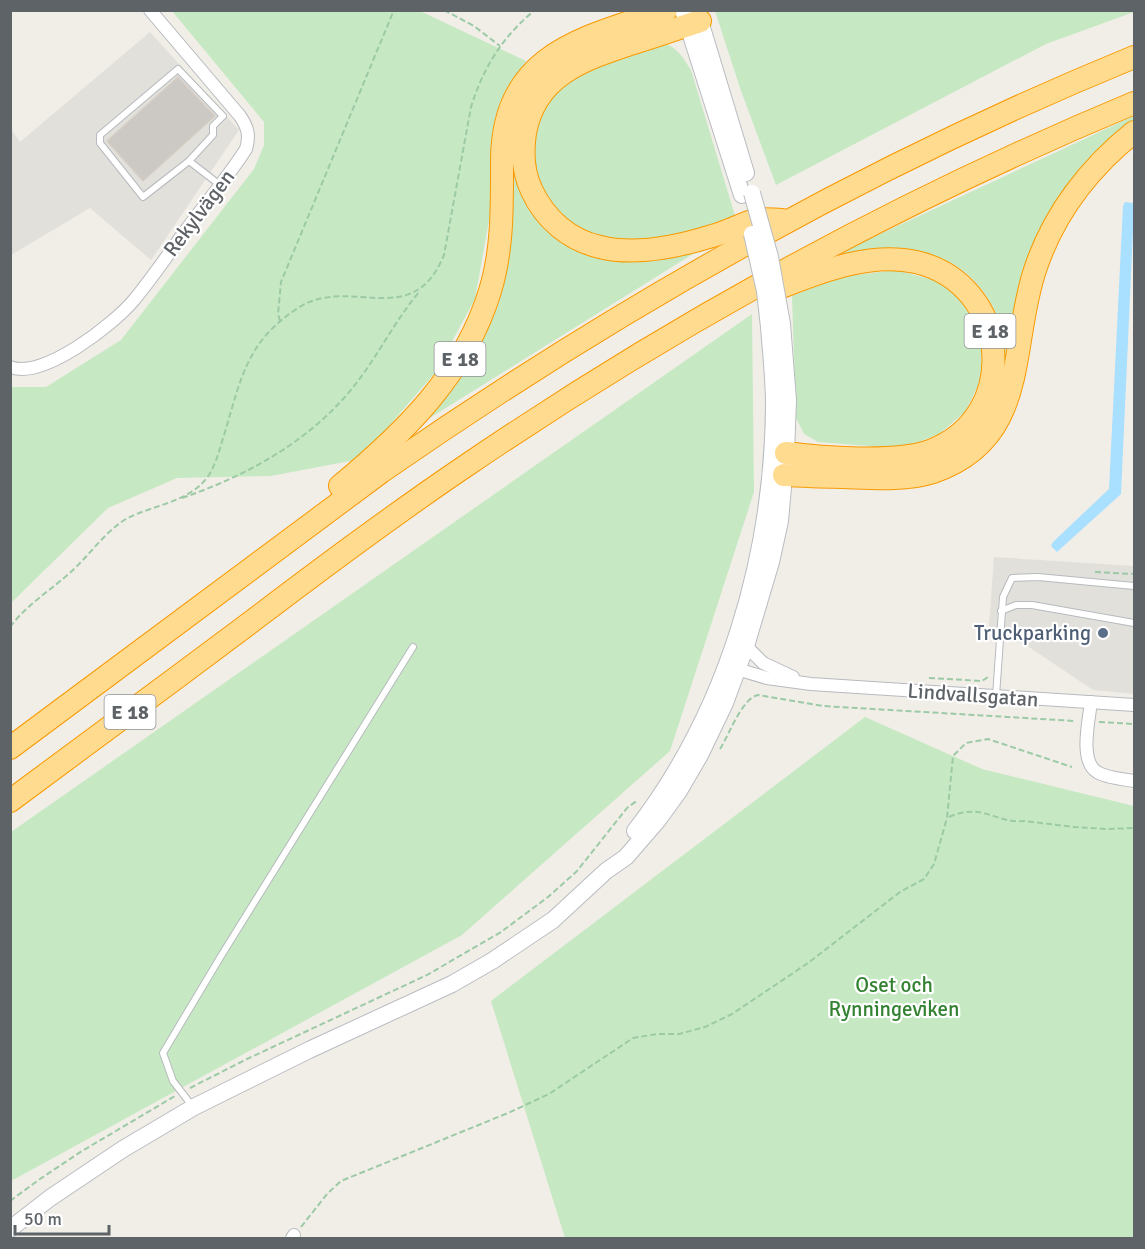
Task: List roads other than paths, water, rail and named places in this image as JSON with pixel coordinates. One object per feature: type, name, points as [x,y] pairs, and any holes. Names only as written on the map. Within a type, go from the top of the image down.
[{"type":"highway","name":"E 18","points":[[152,642],[271,545],[371,459],[412,420],[449,376],[478,326],[491,290],[501,233],[502,157],[506,120],[521,87],[532,72],[545,60],[577,40],[666,10]]},
{"type":"highway","name":"E 18","points":[[691,17],[574,65],[558,76],[544,91],[530,116],[523,145],[526,174],[537,202],[563,231],[580,241],[618,250],[676,246],[713,236],[756,220],[790,220]]},
{"type":"highway","name":"E 18","points":[[10,748],[337,504],[498,393],[646,300],[790,220],[901,162],[1134,57]]},
{"type":"highway","name":"E 18","points":[[10,801],[323,567],[468,464],[555,407],[659,343],[866,227],[1002,162],[1134,103]]},
{"type":"highway","name":"E 18","points":[[778,464],[895,478],[914,477],[949,466],[979,445],[991,431],[1008,399],[1030,287],[1050,234],[1081,185],[1106,156],[1134,132]]},
{"type":"highway","name":"E 18","points":[[762,285],[784,286],[820,273],[857,264],[896,260],[934,267],[951,276],[979,305],[988,322],[995,361],[986,399],[970,423],[948,442],[930,451],[911,456],[778,464]]},
{"type":"street","name":"Rekylvägen","points":[[10,367],[29,370],[45,364],[96,335],[133,301],[246,149],[248,128],[240,116],[150,10]]},
{"type":"street","points":[[10,1229],[123,1149],[194,1107],[309,1050],[452,984],[523,941],[553,920],[606,871],[684,759],[708,709],[746,645],[771,562],[780,521],[774,403],[775,326],[758,259],[747,194],[691,17]]},
{"type":"street","points":[[732,668],[778,464]]},
{"type":"street","name":"Lindvallsgatan","points":[[746,645],[763,663],[811,684]]},
{"type":"street","name":"Lindvallsgatan","points":[[732,668],[767,678],[811,684],[1134,705]]},
{"type":"street","points":[[1091,702],[1086,748],[1089,764],[1096,772],[1134,781]]},
{"type":"street","points":[[11,1239],[31,1213]]},
{"type":"lane","points":[[178,69],[223,116],[213,126],[213,135],[189,161],[143,197],[100,143],[100,135],[178,69]]},
{"type":"lane","points":[[189,161],[220,185]]},
{"type":"lane","points":[[996,697],[1001,611],[1003,597],[1012,578],[1038,577],[1134,586]]},
{"type":"lane","points":[[1001,611],[1016,605],[1032,605],[1134,623]]},
{"type":"lane","points":[[194,1107],[173,1081],[164,1053],[227,946],[413,647]]},
{"type":"water","points":[[1125,202],[1133,203],[1134,209],[1121,494],[1057,552],[1051,546],[1053,542],[1109,489]]},
{"type":"place","name":"Truckparking","points":[[1103,633]]},
{"type":"park label","name":"Oset och Rynningeviken","points":[[894,997]]}]
